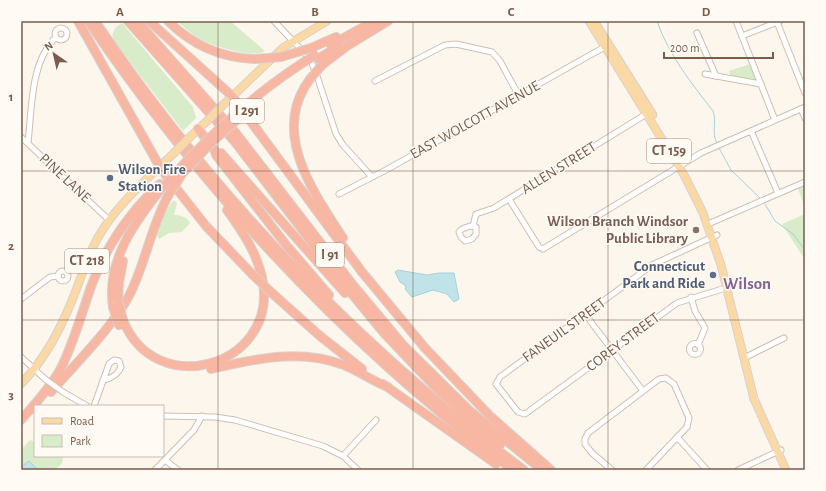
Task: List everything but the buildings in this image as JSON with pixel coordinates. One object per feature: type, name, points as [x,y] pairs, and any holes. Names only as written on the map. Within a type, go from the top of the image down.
[{"type":"highway","points":[[78,21],[160,167],[206,226],[252,274],[320,336],[388,388],[505,470]]},
{"type":"highway","name":"I 91","points":[[88,21],[145,101],[211,184],[275,256],[355,337],[428,401],[513,470]]},
{"type":"highway","points":[[95,21],[158,108],[255,225],[327,300],[410,378],[524,470]]},
{"type":"highway","points":[[128,21],[235,142],[347,288],[395,345]]},
{"type":"highway","name":"I 91","points":[[137,21],[235,132],[353,285],[403,345],[469,410],[542,470]]},
{"type":"highway","points":[[149,21],[232,96],[350,256],[421,344],[460,386],[499,424],[551,470]]},
{"type":"highway","points":[[168,21],[185,36],[205,47],[233,57],[255,59],[316,57],[370,21]]},
{"type":"highway","name":"I 291","points":[[183,168],[245,105],[282,77],[374,21]]},
{"type":"highway","name":"I 291","points":[[316,57],[387,21]]},
{"type":"highway","points":[[316,57],[310,79],[298,98],[294,116],[294,139],[299,160],[307,179],[329,217],[383,297]]},
{"type":"highway","points":[[198,129],[214,148],[220,151],[356,305],[395,345],[459,409],[532,470]]},
{"type":"highway","points":[[214,148],[216,155],[309,272],[346,313],[410,378]]},
{"type":"highway","points":[[183,168],[139,217],[124,244],[113,279],[115,303],[127,341],[140,354],[155,363],[172,370],[198,371],[270,357],[302,356],[324,359],[342,364],[388,388]]},
{"type":"highway","points":[[21,420],[47,389],[60,370],[98,271],[112,241],[134,210],[164,189],[183,168]]},
{"type":"highway","points":[[121,323],[132,338],[146,352],[165,363],[183,367],[206,366],[223,360],[240,348],[252,333],[259,320],[263,304],[264,289],[261,273],[249,243],[211,184]]},
{"type":"highway","points":[[40,405],[112,320],[126,301],[135,283],[157,220],[164,189]]},
{"type":"highway","points":[[21,427],[34,412]]},
{"type":"main road","name":"CT 218","points":[[21,384],[34,369],[59,329],[92,249],[109,220],[127,199],[268,60],[294,40],[328,21]]},
{"type":"main road","name":"CT 159","points":[[589,21],[607,46],[681,166],[710,223],[715,236],[748,356],[750,376]]},
{"type":"main road","name":"CT 159","points":[[594,21],[607,46]]},
{"type":"main road","name":"CT 159","points":[[729,286],[750,376],[786,470]]},
{"type":"main road","name":"CT 159","points":[[779,451],[791,470]]},
{"type":"street","points":[[274,21],[306,53],[312,64],[336,134],[372,177]]},
{"type":"street","points":[[736,21],[775,120]]},
{"type":"street","points":[[742,36],[778,22],[805,93]]},
{"type":"street","points":[[697,33],[716,76]]},
{"type":"street","points":[[28,143],[40,62],[49,45],[56,37]]},
{"type":"street","points":[[375,81],[445,45],[456,44],[484,49],[495,54],[519,96]]},
{"type":"street","name":"EAST WOLCOTT AVENUE","points":[[339,194],[519,96],[607,46]]},
{"type":"street","points":[[705,74],[760,84]]},
{"type":"street","points":[[509,199],[541,249],[551,245],[629,196],[719,145],[803,108],[805,118]]},
{"type":"street","name":"ALLEN STREET","points":[[473,226],[476,214],[491,210],[648,112]]},
{"type":"street","points":[[750,131],[778,193]]},
{"type":"street","name":"PINE LANE","points":[[21,137],[109,220]]},
{"type":"street","points":[[710,223],[805,182]]},
{"type":"street","name":"FANEUIL STREET","points":[[522,415],[497,387],[496,382],[652,265],[715,236]]},
{"type":"street","points":[[21,299],[50,277],[58,276]]},
{"type":"street","name":"COREY STREET","points":[[522,415],[527,413],[677,302],[729,286]]},
{"type":"street","points":[[691,297],[695,311],[705,328],[698,345]]},
{"type":"street","points":[[585,314],[643,391]]},
{"type":"street","points":[[748,356],[784,338]]},
{"type":"street","points":[[21,358],[45,379],[84,405]]},
{"type":"street","points":[[612,470],[588,448],[585,439],[588,433],[659,379],[666,378],[674,384],[689,418],[686,428],[646,470]]},
{"type":"street","points":[[94,405],[103,380]]},
{"type":"street","points":[[164,416],[202,416],[228,419],[276,432],[323,446],[343,456],[358,470]]},
{"type":"street","points":[[155,470],[194,430],[202,416]]},
{"type":"street","points":[[343,456],[376,420]]},
{"type":"street","points":[[677,437],[707,470]]},
{"type":"street","points":[[738,470],[779,451]]},
{"type":"street","points":[[165,460],[178,470]]},
{"type":"green space","points":[[177,21],[230,21],[265,51],[259,53],[241,52],[210,44],[196,37]]},
{"type":"green space","points":[[122,23],[193,107],[196,118],[183,131],[113,40],[114,30]]},
{"type":"green space","points":[[750,64],[756,77],[754,80],[731,77],[729,71]]},
{"type":"green space","points":[[805,186],[805,207],[798,189]]},
{"type":"green space","points":[[174,200],[177,203],[174,215],[179,215],[187,219],[190,223],[182,232],[169,233],[159,239],[157,235],[161,221],[165,212]]},
{"type":"green space","points":[[805,214],[805,260],[782,224]]},
{"type":"green space","points":[[30,440],[34,442],[34,457],[63,457],[63,461],[61,465],[55,469],[38,470],[29,461],[21,467],[21,450]]},
{"type":"water","points":[[398,270],[427,275],[454,273],[459,299],[454,302],[447,294],[433,290],[412,297],[405,289],[406,286],[400,282],[395,272]]},
{"type":"water","points":[[29,461],[38,470],[21,470],[21,467]]},
{"type":"waterway","points":[[657,21],[667,45],[674,57],[713,111],[714,135],[717,143]]},
{"type":"waterway","points":[[719,148],[731,170],[760,198]]},
{"type":"waterway","points":[[765,204],[775,221],[793,234],[805,250]]},
{"type":"place","name":"Wilson Fire Station","points":[[110,178]]},
{"type":"place","name":"Wilson Branch Windsor Public Library","points":[[696,230]]},
{"type":"place","name":"Connecticut Park and Ride","points":[[713,275]]},
{"type":"district","name":"Wilson","points":[[747,283]]}]
